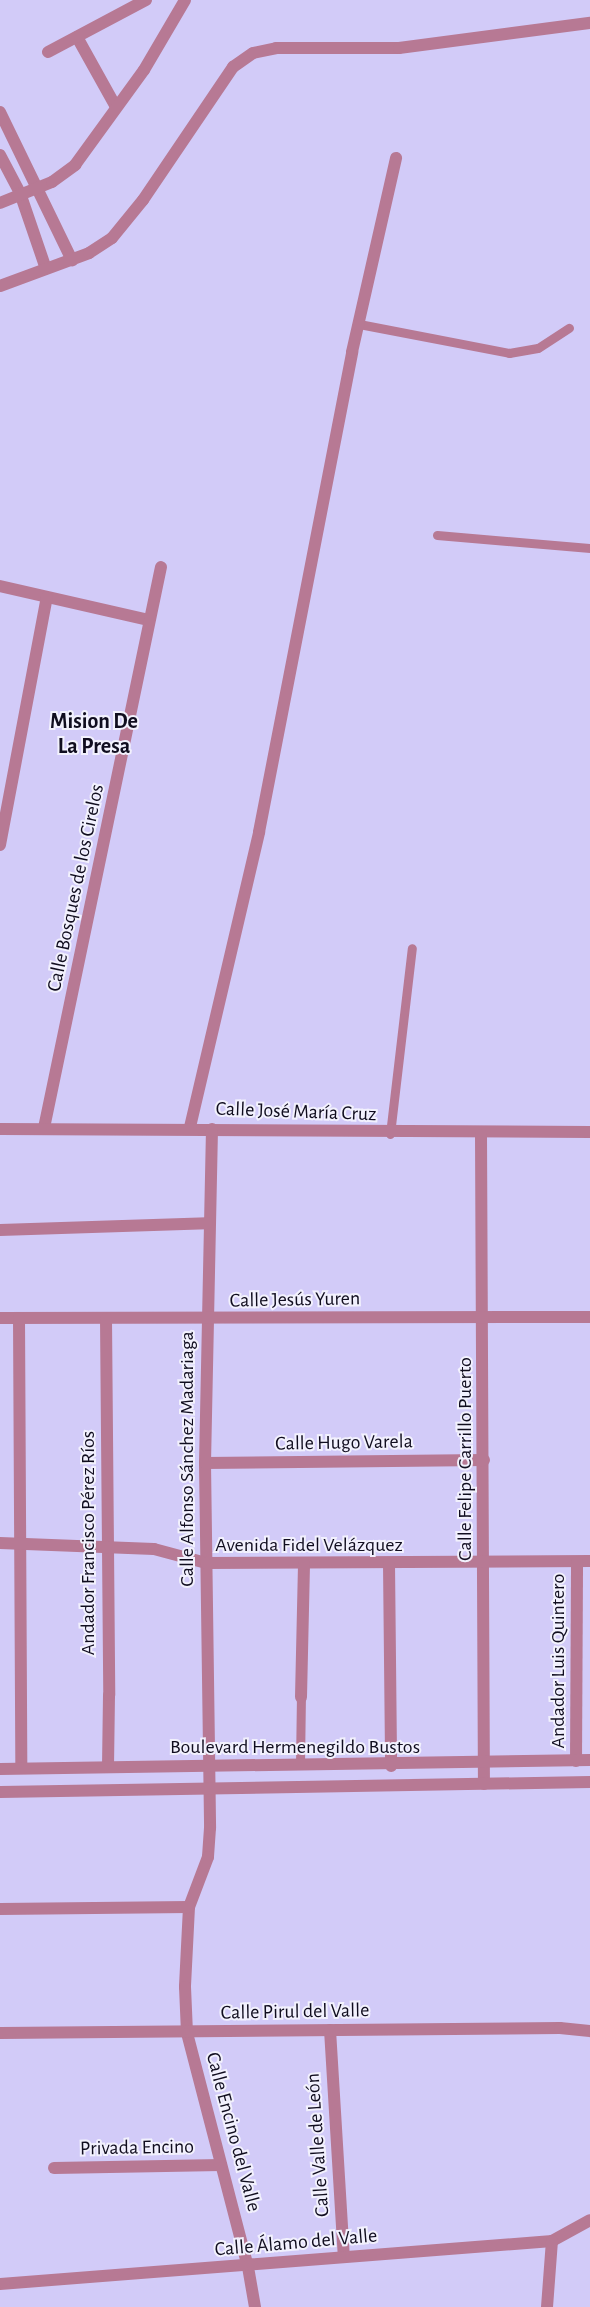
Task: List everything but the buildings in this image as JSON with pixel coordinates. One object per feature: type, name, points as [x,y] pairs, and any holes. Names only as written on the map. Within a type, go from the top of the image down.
[{"type":"street","points":[[48,52],[146,0]]},
{"type":"street","points":[[0,203],[39,186],[76,165],[144,70],[185,0]]},
{"type":"street","points":[[0,286],[72,260],[101,247],[123,228],[233,67],[253,53],[276,48],[399,48],[590,23]]},
{"type":"street","points":[[77,37],[116,107]]},
{"type":"street","points":[[0,112],[39,186],[72,260]]},
{"type":"street","points":[[0,155],[20,193],[46,269]]},
{"type":"street","points":[[190,1127],[257,842],[359,324],[396,158]]},
{"type":"street","name":"Calle Bosques de los Cirelos","points":[[44,1128],[161,567]]},
{"type":"street","points":[[0,586],[149,620]]},
{"type":"street","points":[[0,845],[47,597]]},
{"type":"street","name":"Calle José María Cruz","points":[[0,1129],[190,1127],[390,1134],[481,1135],[590,1132]]},
{"type":"street","name":"Calle Alfonso Sánchez Madariaga","points":[[208,1790],[205,1463],[207,1223],[212,1129]]},
{"type":"street","name":"Calle Felipe Carrillo Puerto","points":[[481,1135],[484,1318],[484,1784]]},
{"type":"street","points":[[0,1230],[207,1223]]},
{"type":"street","name":"Calle Jesús Yuren","points":[[0,1318],[206,1321],[590,1317]]},
{"type":"street","points":[[19,1318],[21,1768]]},
{"type":"street","name":"Andador Francisco Pérez Ríos","points":[[106,1319],[108,1767]]},
{"type":"street","name":"Calle Hugo Varela","points":[[205,1463],[484,1460]]},
{"type":"street","name":"Avenida Fidel Velázquez","points":[[0,1543],[19,1542],[154,1549],[206,1563],[389,1564],[584,1561]]},
{"type":"street","name":"Andador Luis Quintero","points":[[576,1761],[584,1561]]},
{"type":"street","points":[[301,1697],[304,1564]]},
{"type":"street","points":[[389,1564],[391,1766]]},
{"type":"street","name":"Boulevard Hermenegildo Bustos","points":[[0,1769],[208,1765],[391,1766],[590,1760]]},
{"type":"street","name":"Boulevard Hermenegildo Bustos","points":[[0,1792],[208,1790],[590,1782]]},
{"type":"street","name":"Calle Encino del Valle","points":[[208,1790],[208,1857],[189,1907],[187,2033],[248,2267],[255,2307]]},
{"type":"street","points":[[0,1909],[189,1907]]},
{"type":"street","name":"Calle Pirul del Valle","points":[[0,2033],[187,2033],[330,2030],[590,2031]]},
{"type":"street","name":"Calle Valle de León","points":[[330,2030],[344,2257]]},
{"type":"street","name":"Privada Encino","points":[[54,2168],[222,2165]]},
{"type":"street","name":"Calle Álamo del Valle","points":[[0,2284],[248,2267],[344,2257],[552,2241],[590,2220]]},
{"type":"street","points":[[547,2307],[552,2241]]},
{"type":"lane","points":[[359,324],[509,353],[538,348],[569,328]]},
{"type":"lane","points":[[437,535],[590,548]]},
{"type":"lane","points":[[390,1134],[412,948]]},
{"type":"lane","points":[[300,1765],[301,1697]]},
{"type":"district","name":"Mision De La Presa","points":[[94,734]]}]
